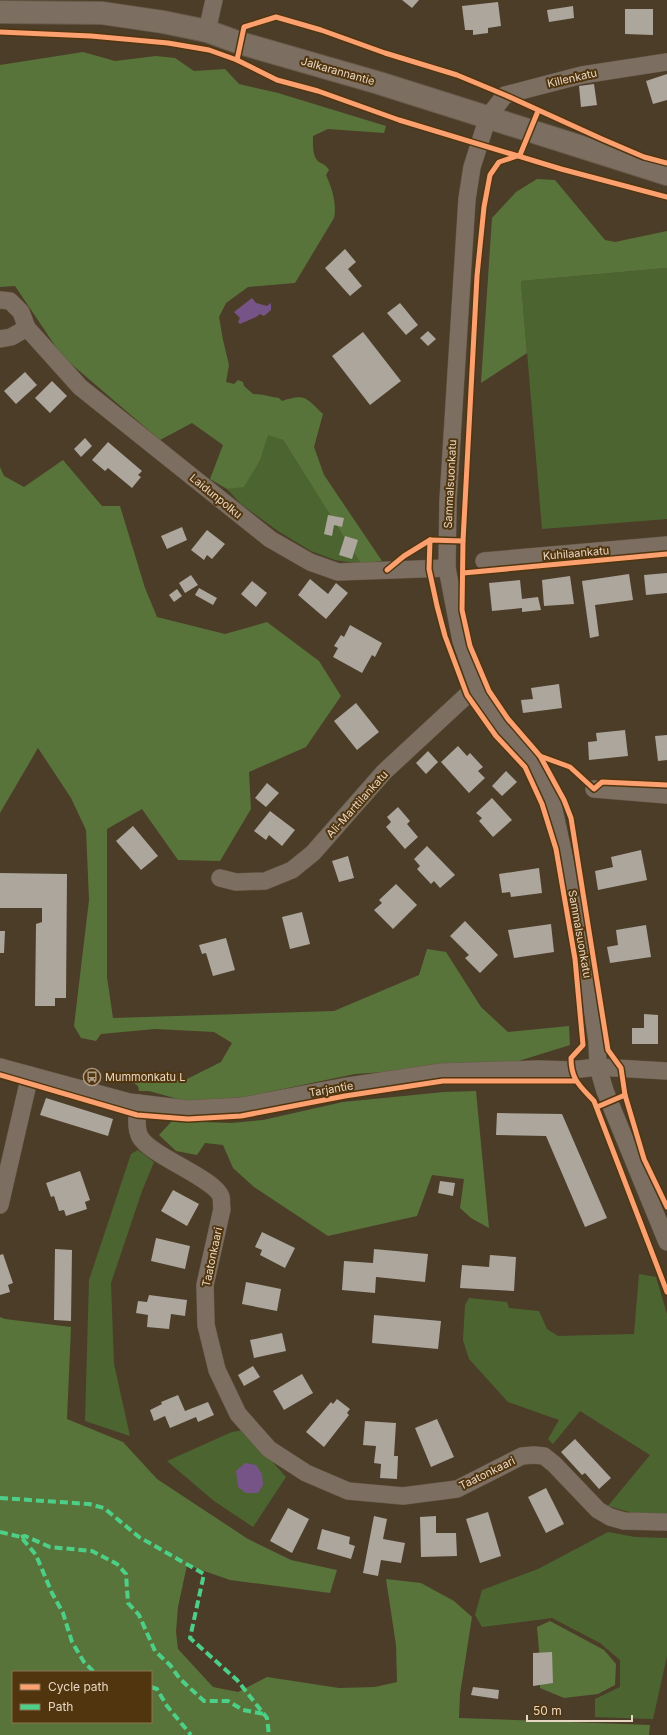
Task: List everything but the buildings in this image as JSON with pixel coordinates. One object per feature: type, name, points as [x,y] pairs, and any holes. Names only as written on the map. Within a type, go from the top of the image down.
[{"type":"main road","name":"Jalkarannantie","points":[[0,12],[102,13],[163,22],[206,31],[240,43],[379,82],[667,174]]},
{"type":"street","points":[[206,31],[214,0]]},
{"type":"street","name":"Killenkatu","points":[[488,117],[505,95],[582,75],[667,62]]},
{"type":"street","name":"Sammalsuonkatu","points":[[488,117],[472,167],[467,199],[448,501],[447,568],[461,641],[477,687],[486,704],[531,763],[552,800],[581,933],[597,1041],[598,1067],[606,1091],[667,1242]]},
{"type":"street","name":"Laidunpolku","points":[[0,300],[10,301],[21,312],[27,328],[80,387],[270,539],[310,562],[338,572],[447,568]]},
{"type":"street","points":[[0,339],[11,336],[27,328]]},
{"type":"street","name":"Kuhilaankatu","points":[[484,561],[667,545]]},
{"type":"street","name":"Ali-Marttilankatu","points":[[220,878],[236,882],[265,880],[292,870],[313,854],[384,772],[477,687]]},
{"type":"street","points":[[594,789],[667,795]]},
{"type":"street","name":"Tarjantie","points":[[0,1067],[139,1103],[188,1109],[242,1106],[342,1087],[441,1072],[571,1070],[598,1067],[667,1071]]},
{"type":"street","points":[[0,1205],[30,1074]]},
{"type":"street","name":"Taatonkaari","points":[[139,1103],[137,1128],[140,1137],[161,1154],[210,1184],[221,1196],[222,1209],[205,1286],[206,1325],[217,1370],[238,1414],[270,1449],[306,1473],[348,1491],[403,1496],[457,1489],[522,1456],[544,1456],[554,1464],[598,1510],[610,1517],[624,1521],[667,1522]]},
{"type":"green space","points":[[83,52],[115,61],[156,56],[175,58],[194,71],[225,69],[239,84],[278,93],[386,126],[384,133],[328,129],[313,136],[313,150],[315,157],[329,170],[326,175],[333,196],[335,207],[334,218],[295,283],[248,287],[226,303],[219,317],[229,365],[226,382],[234,384],[238,380],[243,382],[244,386],[253,394],[279,398],[282,401],[296,397],[305,398],[323,414],[314,447],[324,475],[382,561],[361,564],[283,440],[268,435],[260,461],[244,487],[227,489],[210,479],[223,445],[192,423],[160,440],[62,356],[15,286],[0,287],[0,65]]},
{"type":"green space","points":[[537,179],[555,180],[605,240],[615,242],[667,231],[667,268],[521,281],[527,353],[481,383],[492,218],[516,192]]},
{"type":"green space","points":[[667,268],[667,519],[542,529],[521,281]]},
{"type":"green space","points":[[268,434],[283,440],[361,564],[335,560],[311,551],[278,531],[241,504],[227,489],[244,486],[260,461]]},
{"type":"green space","points":[[63,460],[102,506],[120,506],[145,588],[157,617],[225,634],[267,622],[319,661],[341,696],[306,747],[249,772],[251,809],[220,861],[178,860],[142,809],[107,829],[107,977],[113,1018],[334,1011],[419,975],[427,949],[446,952],[481,1007],[508,1032],[569,1026],[570,1045],[512,1063],[355,1074],[245,1097],[185,1101],[149,1091],[139,1091],[138,1086],[131,1081],[136,1075],[164,1076],[183,1081],[221,1062],[232,1043],[214,1032],[155,1029],[101,1034],[96,1041],[81,1038],[74,1026],[89,900],[86,830],[71,798],[38,748],[0,813],[0,467],[4,476],[24,487]]},
{"type":"green space","points":[[476,1091],[489,1228],[471,1218],[460,1208],[464,1179],[432,1175],[417,1216],[328,1236],[254,1187],[233,1168],[223,1145],[205,1143],[197,1155],[176,1151],[159,1135],[172,1121],[231,1123],[263,1120],[343,1102],[444,1092]]},
{"type":"green space","points":[[138,1150],[154,1162],[142,1191],[111,1283],[114,1364],[130,1436],[85,1421],[89,1280],[131,1154]]},
{"type":"green space","points":[[639,1274],[656,1277],[667,1314],[667,1514],[636,1514],[608,1506],[650,1455],[580,1411],[553,1444],[548,1439],[559,1420],[508,1402],[469,1359],[463,1340],[465,1305],[469,1298],[507,1302],[509,1308],[539,1311],[547,1329],[558,1336],[634,1334]]},
{"type":"green space","points":[[0,1317],[5,1319],[71,1327],[67,1419],[123,1442],[157,1479],[248,1539],[291,1560],[337,1570],[330,1593],[230,1580],[187,1565],[178,1607],[176,1632],[178,1649],[213,1687],[238,1692],[267,1677],[339,1688],[375,1687],[397,1682],[396,1645],[386,1579],[421,1583],[454,1601],[472,1617],[460,1694],[459,1718],[650,1725],[649,1735],[0,1735]]},
{"type":"green space","points":[[244,1430],[286,1477],[253,1527],[214,1501],[167,1461],[232,1432]]},
{"type":"green space","points":[[608,1532],[635,1537],[667,1538],[667,1656],[653,1719],[595,1717],[595,1699],[620,1687],[620,1660],[600,1643],[552,1618],[482,1627],[475,1615],[482,1590],[538,1569]]},
{"type":"green space","points":[[550,1621],[604,1650],[616,1664],[615,1685],[598,1694],[564,1698],[540,1688],[540,1662],[537,1627]]},
{"type":"shaded area","points":[[252,298],[256,303],[267,306],[271,303],[271,310],[264,316],[260,314],[240,324],[238,322],[240,318],[234,312]]},
{"type":"shaded area","points":[[245,1463],[256,1465],[262,1474],[263,1485],[258,1493],[246,1493],[238,1487],[236,1471]]},
{"type":"marked path","points":[[0,1498],[89,1504],[104,1508],[139,1537],[204,1574],[190,1638],[237,1680],[267,1718],[269,1735]]},
{"type":"marked path","points":[[0,1532],[21,1537],[36,1555],[52,1593],[63,1613],[72,1642],[84,1662],[93,1671]]},
{"type":"marked path","points":[[21,1537],[25,1536],[50,1547],[92,1551],[117,1564],[126,1574],[128,1603],[139,1615],[155,1651],[170,1665],[180,1679],[204,1701],[228,1701],[243,1710],[264,1714]]},
{"type":"marked path","points":[[152,1687],[157,1689],[167,1706],[191,1735]]},
{"type":"cycle path","points":[[237,60],[244,27],[276,17],[321,30],[385,53],[457,75],[644,157],[667,163]]},
{"type":"cycle path","points":[[0,32],[91,36],[168,43],[209,50],[237,60],[277,80],[318,91],[399,120],[561,169],[667,197]]},
{"type":"cycle path","points":[[538,111],[520,155],[499,162],[490,175],[484,207],[477,276],[463,541],[462,610],[470,646],[489,691],[508,719],[540,756],[564,800],[571,818],[608,1050],[621,1068],[625,1095]]},
{"type":"cycle path","points":[[463,541],[430,540],[429,569],[445,636],[467,695],[496,736],[525,767],[542,804],[556,849],[575,959],[583,1045],[571,1058],[571,1066],[577,1082],[594,1101],[667,1292]]},
{"type":"cycle path","points":[[387,570],[404,556],[430,540]]},
{"type":"cycle path","points":[[463,573],[667,554]]},
{"type":"cycle path","points":[[540,756],[570,767],[594,789],[602,782],[667,785]]},
{"type":"cycle path","points":[[0,1075],[137,1115],[188,1119],[241,1116],[345,1096],[443,1081],[575,1081]]},
{"type":"cycle path","points":[[597,1107],[625,1095],[644,1159],[667,1207]]},
{"type":"place","name":"Mummonkatu L","points":[[92,1077]]}]
